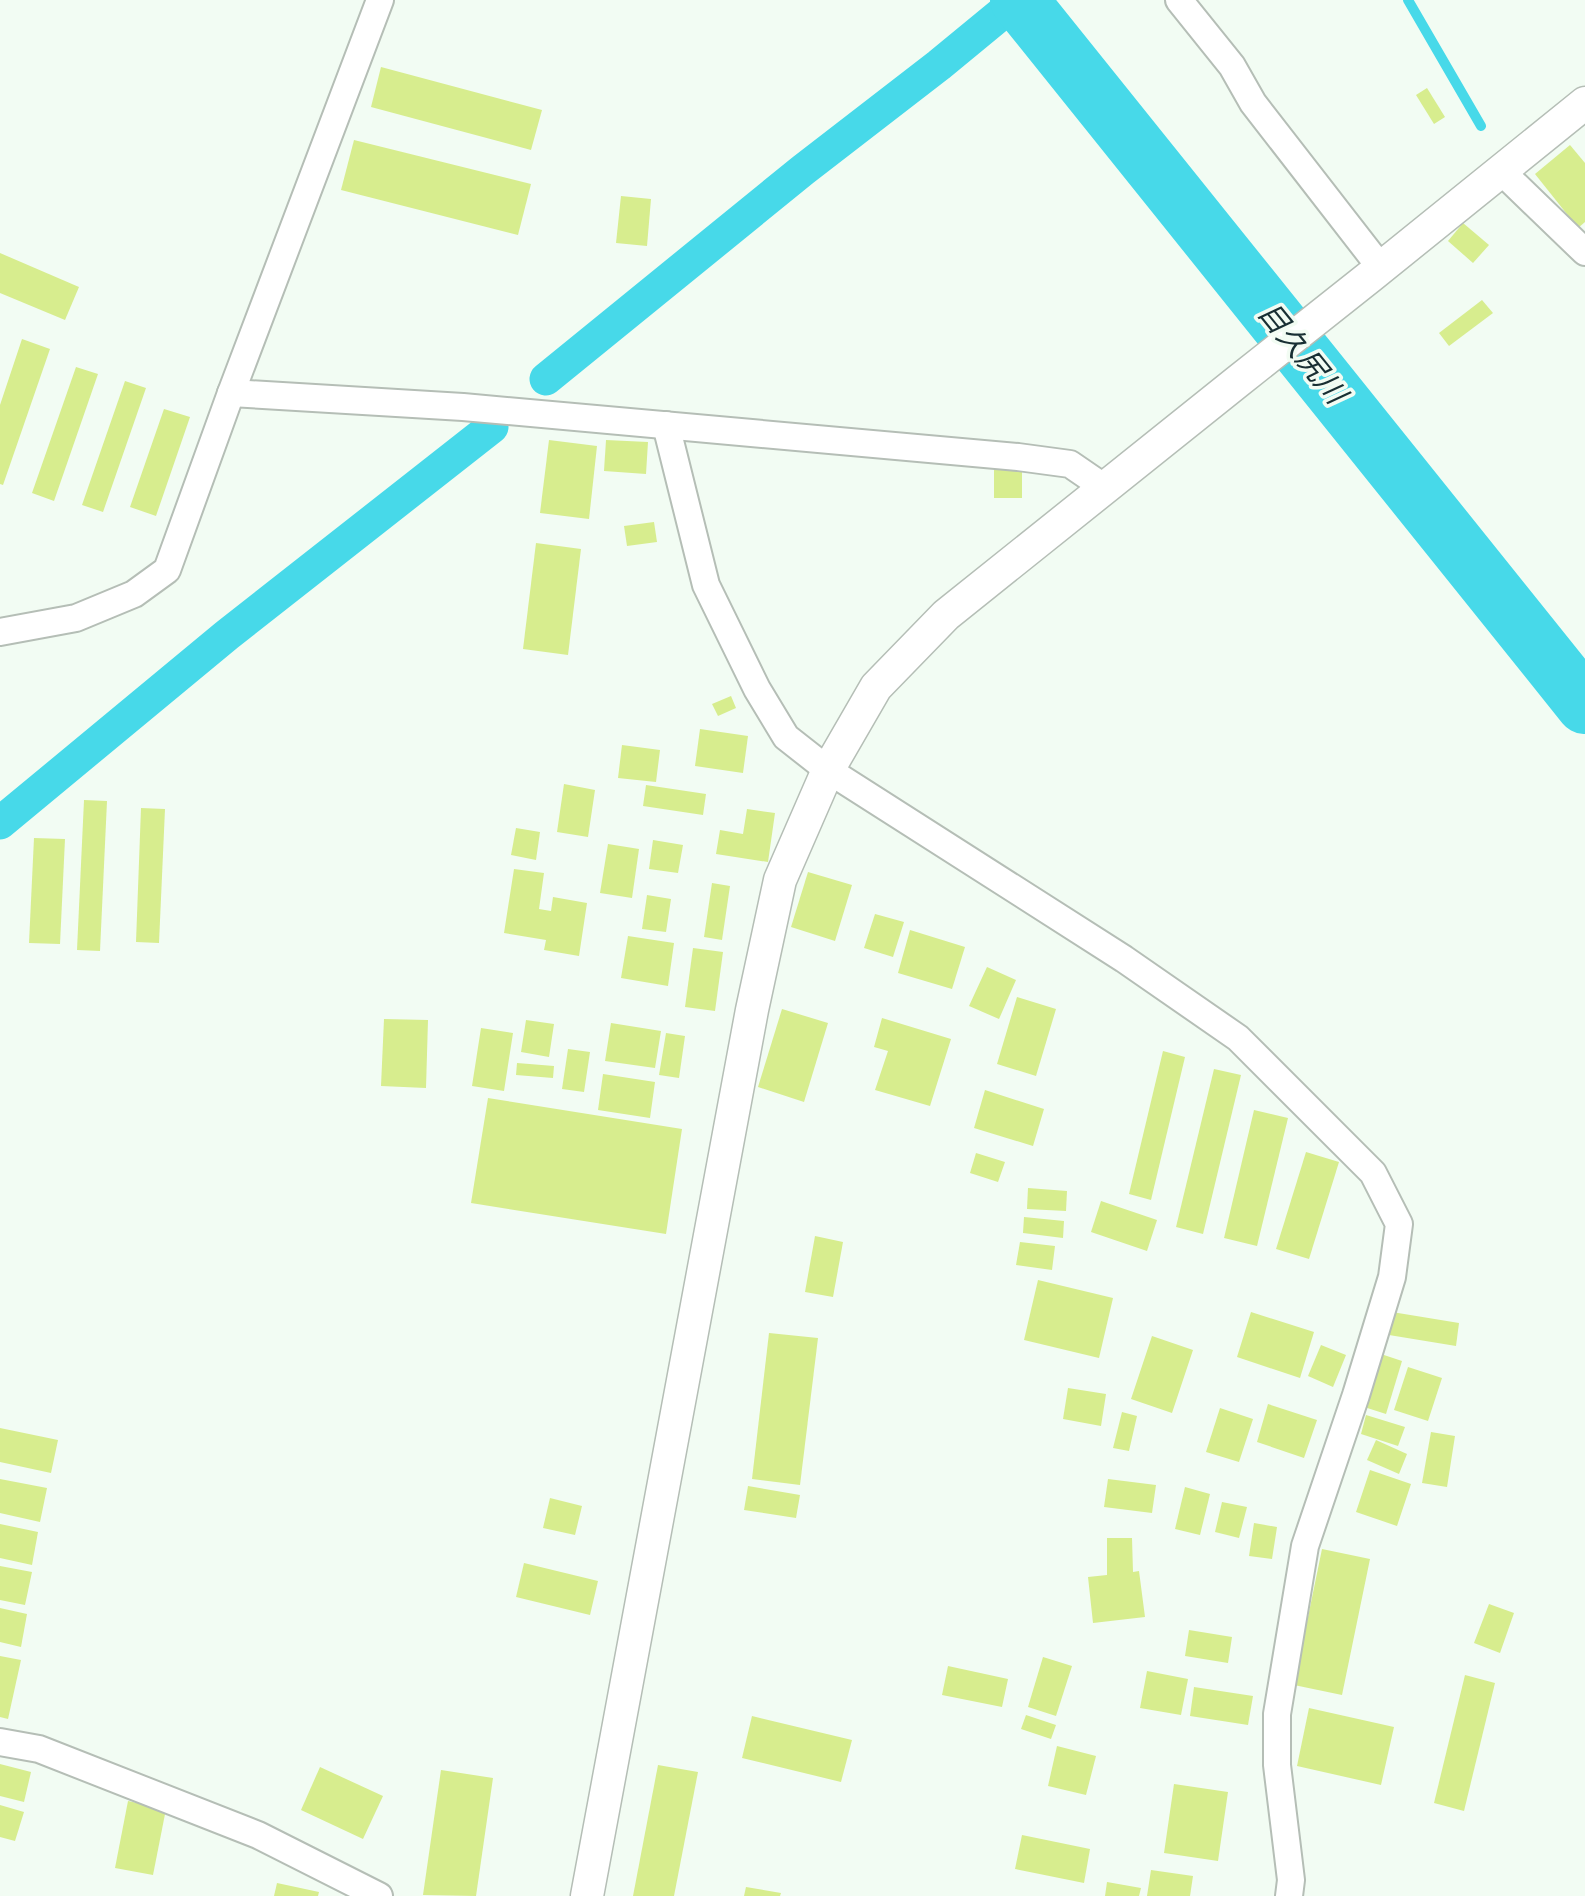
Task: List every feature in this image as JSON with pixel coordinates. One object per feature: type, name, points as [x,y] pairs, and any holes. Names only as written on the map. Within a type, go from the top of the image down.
[{"type":"street","points":[[0,632],[76,618],[134,594],[167,570],[380,0]]},
{"type":"street","points":[[1179,0],[1232,66],[1253,103],[1377,272]]},
{"type":"street","points":[[587,1896],[750,1020],[774,906],[780,880],[828,769],[876,687],[946,615],[1585,103]]},
{"type":"street","points":[[1501,171],[1585,252]]},
{"type":"street","points":[[231,393],[463,407],[1018,457],[1070,464],[1105,488]]},
{"type":"street","points":[[666,425],[706,585],[757,689],[786,737],[828,769],[1124,959],[1238,1038],[1373,1173],[1399,1224],[1392,1277],[1305,1546],[1298,1585],[1277,1714],[1277,1765],[1291,1880],[1289,1896]]},
{"type":"street","points":[[0,1742],[39,1749],[258,1835],[379,1896]]},
{"type":"building","points":[[381,67],[542,110],[531,150],[371,107]]},
{"type":"building","points":[[1427,88],[1445,117],[1434,124],[1416,95]]},
{"type":"building","points":[[354,140],[531,184],[518,235],[341,190]]},
{"type":"building","points":[[1570,145],[1585,163],[1585,222],[1578,228],[1535,174]]},
{"type":"building","points":[[621,196],[651,199],[647,246],[616,243]]},
{"type":"building","points":[[1463,223],[1489,245],[1473,263],[1448,241]]},
{"type":"building","points":[[0,253],[79,287],[65,320],[0,293]]},
{"type":"building","points":[[1482,300],[1493,313],[1449,346],[1439,333]]},
{"type":"building","points":[[22,339],[50,349],[3,485],[0,484],[0,405]]},
{"type":"building","points":[[76,367],[98,374],[54,501],[32,493]]},
{"type":"building","points":[[125,381],[146,388],[103,512],[82,505]]},
{"type":"building","points":[[164,409],[190,417],[156,516],[130,507]]},
{"type":"building","points":[[549,440],[597,446],[589,519],[540,513]]},
{"type":"building","points":[[606,440],[648,442],[646,474],[604,471]]},
{"type":"building","points":[[994,465],[1022,465],[1022,498],[994,498]]},
{"type":"building","points":[[654,522],[657,542],[627,546],[624,526]]},
{"type":"building","points":[[536,543],[581,549],[568,655],[523,649]]},
{"type":"building","points":[[731,696],[736,708],[718,716],[712,704]]},
{"type":"building","points":[[700,729],[748,736],[743,773],[695,766]]},
{"type":"building","points":[[622,745],[660,750],[656,782],[618,778]]},
{"type":"building","points":[[564,784],[595,790],[588,837],[557,832]]},
{"type":"building","points":[[646,785],[706,794],[703,815],[643,806]]},
{"type":"building","points":[[84,800],[107,801],[100,951],[77,950]]},
{"type":"building","points":[[141,808],[165,809],[159,943],[136,942]]},
{"type":"building","points":[[747,809],[775,813],[768,862],[716,854],[720,830],[743,834]]},
{"type":"building","points":[[516,828],[540,832],[536,860],[511,855]]},
{"type":"building","points":[[34,838],[65,839],[60,944],[29,943]]},
{"type":"building","points":[[653,840],[683,845],[678,873],[649,869]]},
{"type":"building","points":[[608,844],[639,849],[632,898],[600,893]]},
{"type":"building","points":[[514,869],[544,873],[539,909],[551,911],[553,897],[587,903],[579,956],[544,950],[546,940],[504,933]]},
{"type":"building","points":[[808,872],[852,885],[835,941],[791,927]]},
{"type":"building","points":[[712,883],[730,886],[722,940],[704,937]]},
{"type":"building","points":[[647,895],[671,899],[666,932],[642,929]]},
{"type":"building","points":[[875,914],[904,922],[893,957],[864,948]]},
{"type":"building","points":[[910,930],[965,947],[952,989],[898,973]]},
{"type":"building","points":[[628,936],[674,943],[668,986],[621,978]]},
{"type":"building","points":[[693,948],[723,952],[715,1011],[685,1007]]},
{"type":"building","points":[[987,967],[1016,980],[999,1019],[969,1006]]},
{"type":"building","points":[[1017,997],[1056,1009],[1036,1076],[997,1064]]},
{"type":"building","points":[[782,1009],[828,1023],[804,1102],[758,1087]]},
{"type":"building","points":[[882,1018],[951,1039],[930,1106],[875,1090],[888,1051],[874,1047]]},
{"type":"building","points":[[384,1019],[428,1020],[426,1088],[381,1086]]},
{"type":"building","points":[[526,1020],[554,1024],[549,1057],[521,1052]]},
{"type":"building","points":[[611,1023],[661,1031],[655,1068],[605,1061]]},
{"type":"building","points":[[481,1028],[513,1033],[504,1091],[472,1086]]},
{"type":"building","points":[[666,1033],[685,1036],[679,1078],[659,1075]]},
{"type":"building","points":[[568,1049],[590,1052],[584,1092],[562,1089]]},
{"type":"building","points":[[1163,1051],[1185,1057],[1151,1200],[1129,1194]]},
{"type":"building","points":[[517,1063],[554,1066],[553,1078],[516,1075]]},
{"type":"building","points":[[1214,1069],[1241,1075],[1203,1234],[1176,1227]]},
{"type":"building","points":[[603,1074],[655,1082],[650,1118],[598,1110]]},
{"type":"building","points":[[985,1090],[1044,1109],[1033,1146],[974,1128]]},
{"type":"building","points":[[488,1098],[682,1129],[666,1234],[471,1203]]},
{"type":"building","points":[[1254,1110],[1288,1118],[1257,1246],[1224,1238]]},
{"type":"building","points":[[1306,1152],[1339,1162],[1309,1259],[1276,1249]]},
{"type":"building","points":[[976,1153],[1005,1162],[998,1182],[970,1173]]},
{"type":"building","points":[[1028,1188],[1067,1191],[1066,1211],[1027,1209]]},
{"type":"building","points":[[1101,1201],[1157,1220],[1147,1251],[1091,1232]]},
{"type":"building","points":[[1024,1217],[1064,1221],[1063,1238],[1023,1233]]},
{"type":"building","points":[[815,1236],[843,1242],[833,1297],[805,1292]]},
{"type":"building","points":[[1020,1242],[1055,1246],[1052,1270],[1016,1265]]},
{"type":"building","points":[[1038,1280],[1113,1298],[1099,1358],[1024,1340]]},
{"type":"building","points":[[1251,1312],[1314,1332],[1300,1378],[1237,1357]]},
{"type":"building","points":[[1392,1312],[1459,1323],[1456,1346],[1389,1335]]},
{"type":"building","points":[[769,1333],[818,1338],[800,1485],[752,1479]]},
{"type":"building","points":[[1152,1336],[1193,1350],[1172,1413],[1131,1399]]},
{"type":"building","points":[[1321,1345],[1346,1355],[1333,1387],[1308,1376]]},
{"type":"building","points":[[1378,1353],[1402,1361],[1386,1414],[1361,1406]]},
{"type":"building","points":[[1408,1367],[1442,1378],[1428,1421],[1394,1410]]},
{"type":"building","points":[[1068,1388],[1106,1394],[1101,1426],[1063,1419]]},
{"type":"building","points":[[1268,1404],[1317,1420],[1304,1458],[1257,1442]]},
{"type":"building","points":[[1220,1408],[1253,1419],[1239,1462],[1206,1452]]},
{"type":"building","points":[[1122,1412],[1137,1416],[1129,1451],[1113,1448]]},
{"type":"building","points":[[1366,1415],[1405,1427],[1398,1446],[1361,1434]]},
{"type":"building","points":[[0,1428],[58,1440],[51,1473],[0,1462]]},
{"type":"building","points":[[1431,1432],[1455,1436],[1447,1487],[1422,1483]]},
{"type":"building","points":[[1376,1440],[1407,1454],[1399,1474],[1367,1460]]},
{"type":"building","points":[[1370,1470],[1411,1484],[1397,1526],[1356,1512]]},
{"type":"building","points":[[0,1479],[47,1488],[40,1522],[0,1513]]},
{"type":"building","points":[[1108,1479],[1156,1485],[1152,1513],[1104,1507]]},
{"type":"building","points":[[748,1486],[800,1495],[796,1518],[744,1510]]},
{"type":"building","points":[[1185,1487],[1210,1494],[1200,1535],[1175,1529]]},
{"type":"building","points":[[550,1498],[582,1506],[575,1535],[543,1528]]},
{"type":"building","points":[[1222,1502],[1247,1507],[1239,1538],[1215,1532]]},
{"type":"building","points":[[1254,1523],[1277,1527],[1272,1559],[1249,1556]]},
{"type":"building","points":[[0,1524],[38,1532],[32,1565],[0,1558]]},
{"type":"building","points":[[1107,1538],[1132,1538],[1133,1572],[1139,1571],[1145,1617],[1093,1623],[1088,1577],[1107,1575]]},
{"type":"building","points":[[1322,1549],[1370,1559],[1342,1695],[1294,1685]]},
{"type":"building","points":[[524,1563],[598,1581],[590,1615],[516,1597]]},
{"type":"building","points":[[0,1566],[32,1572],[25,1605],[0,1600]]},
{"type":"building","points":[[1489,1604],[1514,1613],[1500,1653],[1474,1643]]},
{"type":"building","points":[[0,1608],[27,1614],[21,1647],[0,1642]]},
{"type":"building","points":[[1189,1630],[1232,1637],[1228,1663],[1185,1656]]},
{"type":"building","points":[[0,1656],[21,1660],[8,1719],[0,1717]]},
{"type":"building","points":[[1043,1657],[1072,1666],[1056,1716],[1028,1707]]},
{"type":"building","points":[[948,1666],[1008,1679],[1002,1707],[942,1695]]},
{"type":"building","points":[[1147,1671],[1188,1679],[1181,1715],[1140,1708]]},
{"type":"building","points":[[1465,1675],[1495,1683],[1464,1811],[1434,1803]]},
{"type":"building","points":[[1194,1687],[1253,1696],[1248,1725],[1190,1716]]},
{"type":"building","points":[[1309,1708],[1394,1727],[1381,1785],[1297,1766]]},
{"type":"building","points":[[1026,1715],[1056,1725],[1051,1739],[1021,1729]]},
{"type":"building","points":[[752,1716],[852,1740],[841,1782],[742,1758]]},
{"type":"building","points":[[1057,1746],[1096,1756],[1086,1795],[1048,1786]]},
{"type":"building","points":[[0,1764],[31,1772],[24,1802],[0,1796]]},
{"type":"building","points":[[658,1765],[698,1772],[674,1896],[633,1896]]},
{"type":"building","points":[[320,1767],[383,1796],[363,1839],[301,1810]]},
{"type":"building","points":[[441,1770],[493,1778],[476,1896],[423,1895]]},
{"type":"building","points":[[1174,1784],[1228,1792],[1218,1861],[1164,1853]]},
{"type":"building","points":[[128,1801],[166,1809],[153,1875],[115,1868]]},
{"type":"building","points":[[0,1805],[24,1812],[15,1841],[0,1837]]},
{"type":"building","points":[[1022,1835],[1090,1849],[1084,1883],[1015,1869]]},
{"type":"building","points":[[1151,1870],[1193,1876],[1190,1896],[1147,1896]]},
{"type":"building","points":[[1107,1882],[1141,1888],[1139,1896],[1105,1896]]},
{"type":"building","points":[[277,1883],[319,1892],[318,1896],[274,1896]]},
{"type":"building","points":[[746,1887],[781,1893],[780,1896],[744,1896]]},
{"type":"waterway","points":[[546,379],[1018,0]]},
{"type":"waterway","name":"目久尻川","points":[[1019,0],[1585,705]]},
{"type":"waterway","points":[[1408,0],[1481,126]]},
{"type":"waterway","points":[[0,823],[227,635],[492,427]]}]
